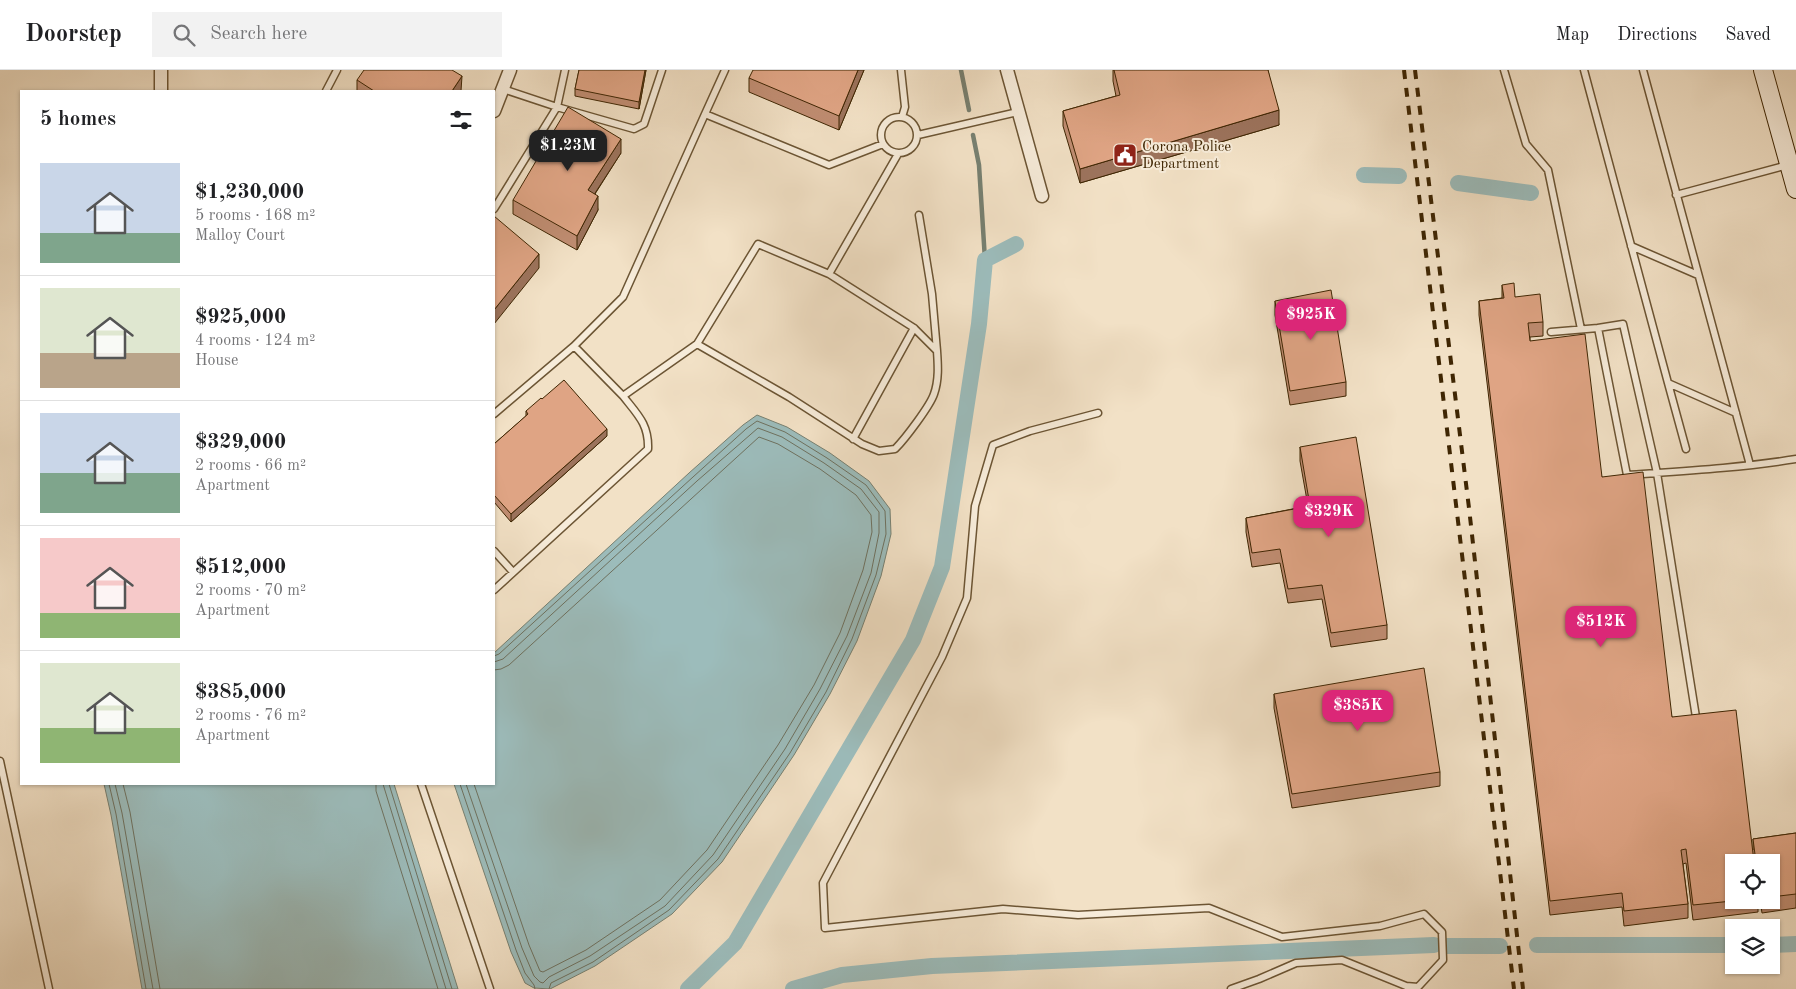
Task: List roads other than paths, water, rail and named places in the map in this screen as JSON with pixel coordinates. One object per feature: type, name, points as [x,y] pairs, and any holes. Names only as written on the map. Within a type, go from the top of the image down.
[{"type":"main road","points":[[1763,70],[1796,189]]},
{"type":"street","points":[[160,70],[161,90]]},
{"type":"street","points":[[495,109],[510,70]]},
{"type":"street","points":[[1007,70],[1042,196]]},
{"type":"lane","points":[[327,90],[337,70]]},
{"type":"lane","points":[[495,207],[558,107],[565,70]]},
{"type":"lane","points":[[503,89],[634,129],[644,124],[662,70]]},
{"type":"lane","points":[[495,413],[574,346],[623,297],[725,70]]},
{"type":"lane","points":[[901,70],[905,107],[902,117]]},
{"type":"lane","points":[[1504,70],[1526,144],[1548,170],[1580,329]]},
{"type":"lane","points":[[1584,70],[1686,449]]},
{"type":"lane","points":[[1643,70],[1750,465]]},
{"type":"lane","points":[[918,135],[1018,112]]},
{"type":"lane","points":[[705,114],[828,166],[883,144]]},
{"type":"lane","points":[[902,117],[913,123],[918,135],[914,147],[898,154],[892,152],[883,144],[881,133],[883,127],[891,119],[902,117]]},
{"type":"lane","points":[[829,274],[898,154]]},
{"type":"lane","points":[[1676,194],[1789,165]]},
{"type":"lane","points":[[697,344],[789,397],[853,439],[879,450],[895,449],[903,441],[934,395],[939,369],[932,294],[919,215]]},
{"type":"lane","points":[[623,396],[697,344],[758,244],[829,274],[914,328],[937,351]]},
{"type":"lane","points":[[1631,246],[1698,275]]},
{"type":"lane","points":[[1551,332],[1623,324],[1657,473],[1696,717]]},
{"type":"lane","points":[[853,439],[914,328]]},
{"type":"lane","points":[[1598,328],[1627,475],[1750,465],[1796,459]]},
{"type":"lane","points":[[495,589],[648,448],[648,435],[641,420],[623,396],[574,346]]},
{"type":"lane","points":[[1668,383],[1736,413]]},
{"type":"lane","points":[[1098,413],[1030,431],[993,444],[975,506],[967,598],[942,657],[823,883],[825,928],[1003,909],[1078,915],[1209,908],[1282,937],[1380,926],[1424,914],[1442,932],[1442,960],[1418,987],[1406,986],[1342,960],[1296,963],[1259,980],[1231,989]]},
{"type":"lane","points":[[495,551],[513,572]]},
{"type":"lane","points":[[0,761],[49,989]]},
{"type":"lane","points":[[421,785],[490,989]]},
{"type":"water","points":[[757,415],[787,427],[830,453],[869,481],[890,509],[891,534],[881,576],[857,641],[830,694],[794,755],[722,862],[672,914],[595,966],[550,989],[534,988],[525,983],[511,952],[454,785],[495,785],[495,652],[743,425]]},
{"type":"water","points":[[104,785],[394,785],[458,989],[142,989]]},
{"type":"waterway","points":[[961,70],[969,110]]},
{"type":"waterway","points":[[973,135],[979,165],[985,260]]},
{"type":"waterway","points":[[1364,175],[1399,176]]},
{"type":"waterway","points":[[1458,183],[1531,193]]},
{"type":"waterway","points":[[688,989],[735,943],[913,640],[942,567],[979,324],[985,260],[1016,244]]},
{"type":"waterway","points":[[1780,945],[1796,944]]},
{"type":"waterway","points":[[793,989],[842,975],[932,966],[1434,945]]},
{"type":"waterway","points":[[1537,945],[1725,945]]},
{"type":"waterway","points":[[1447,946],[1500,946]]},
{"type":"railway","points":[[1404,70],[1514,989]]},
{"type":"railway","points":[[1415,70],[1469,508],[1523,989]]},
{"type":"place","name":"Corona Police Department","points":[[1125,155]]}]
